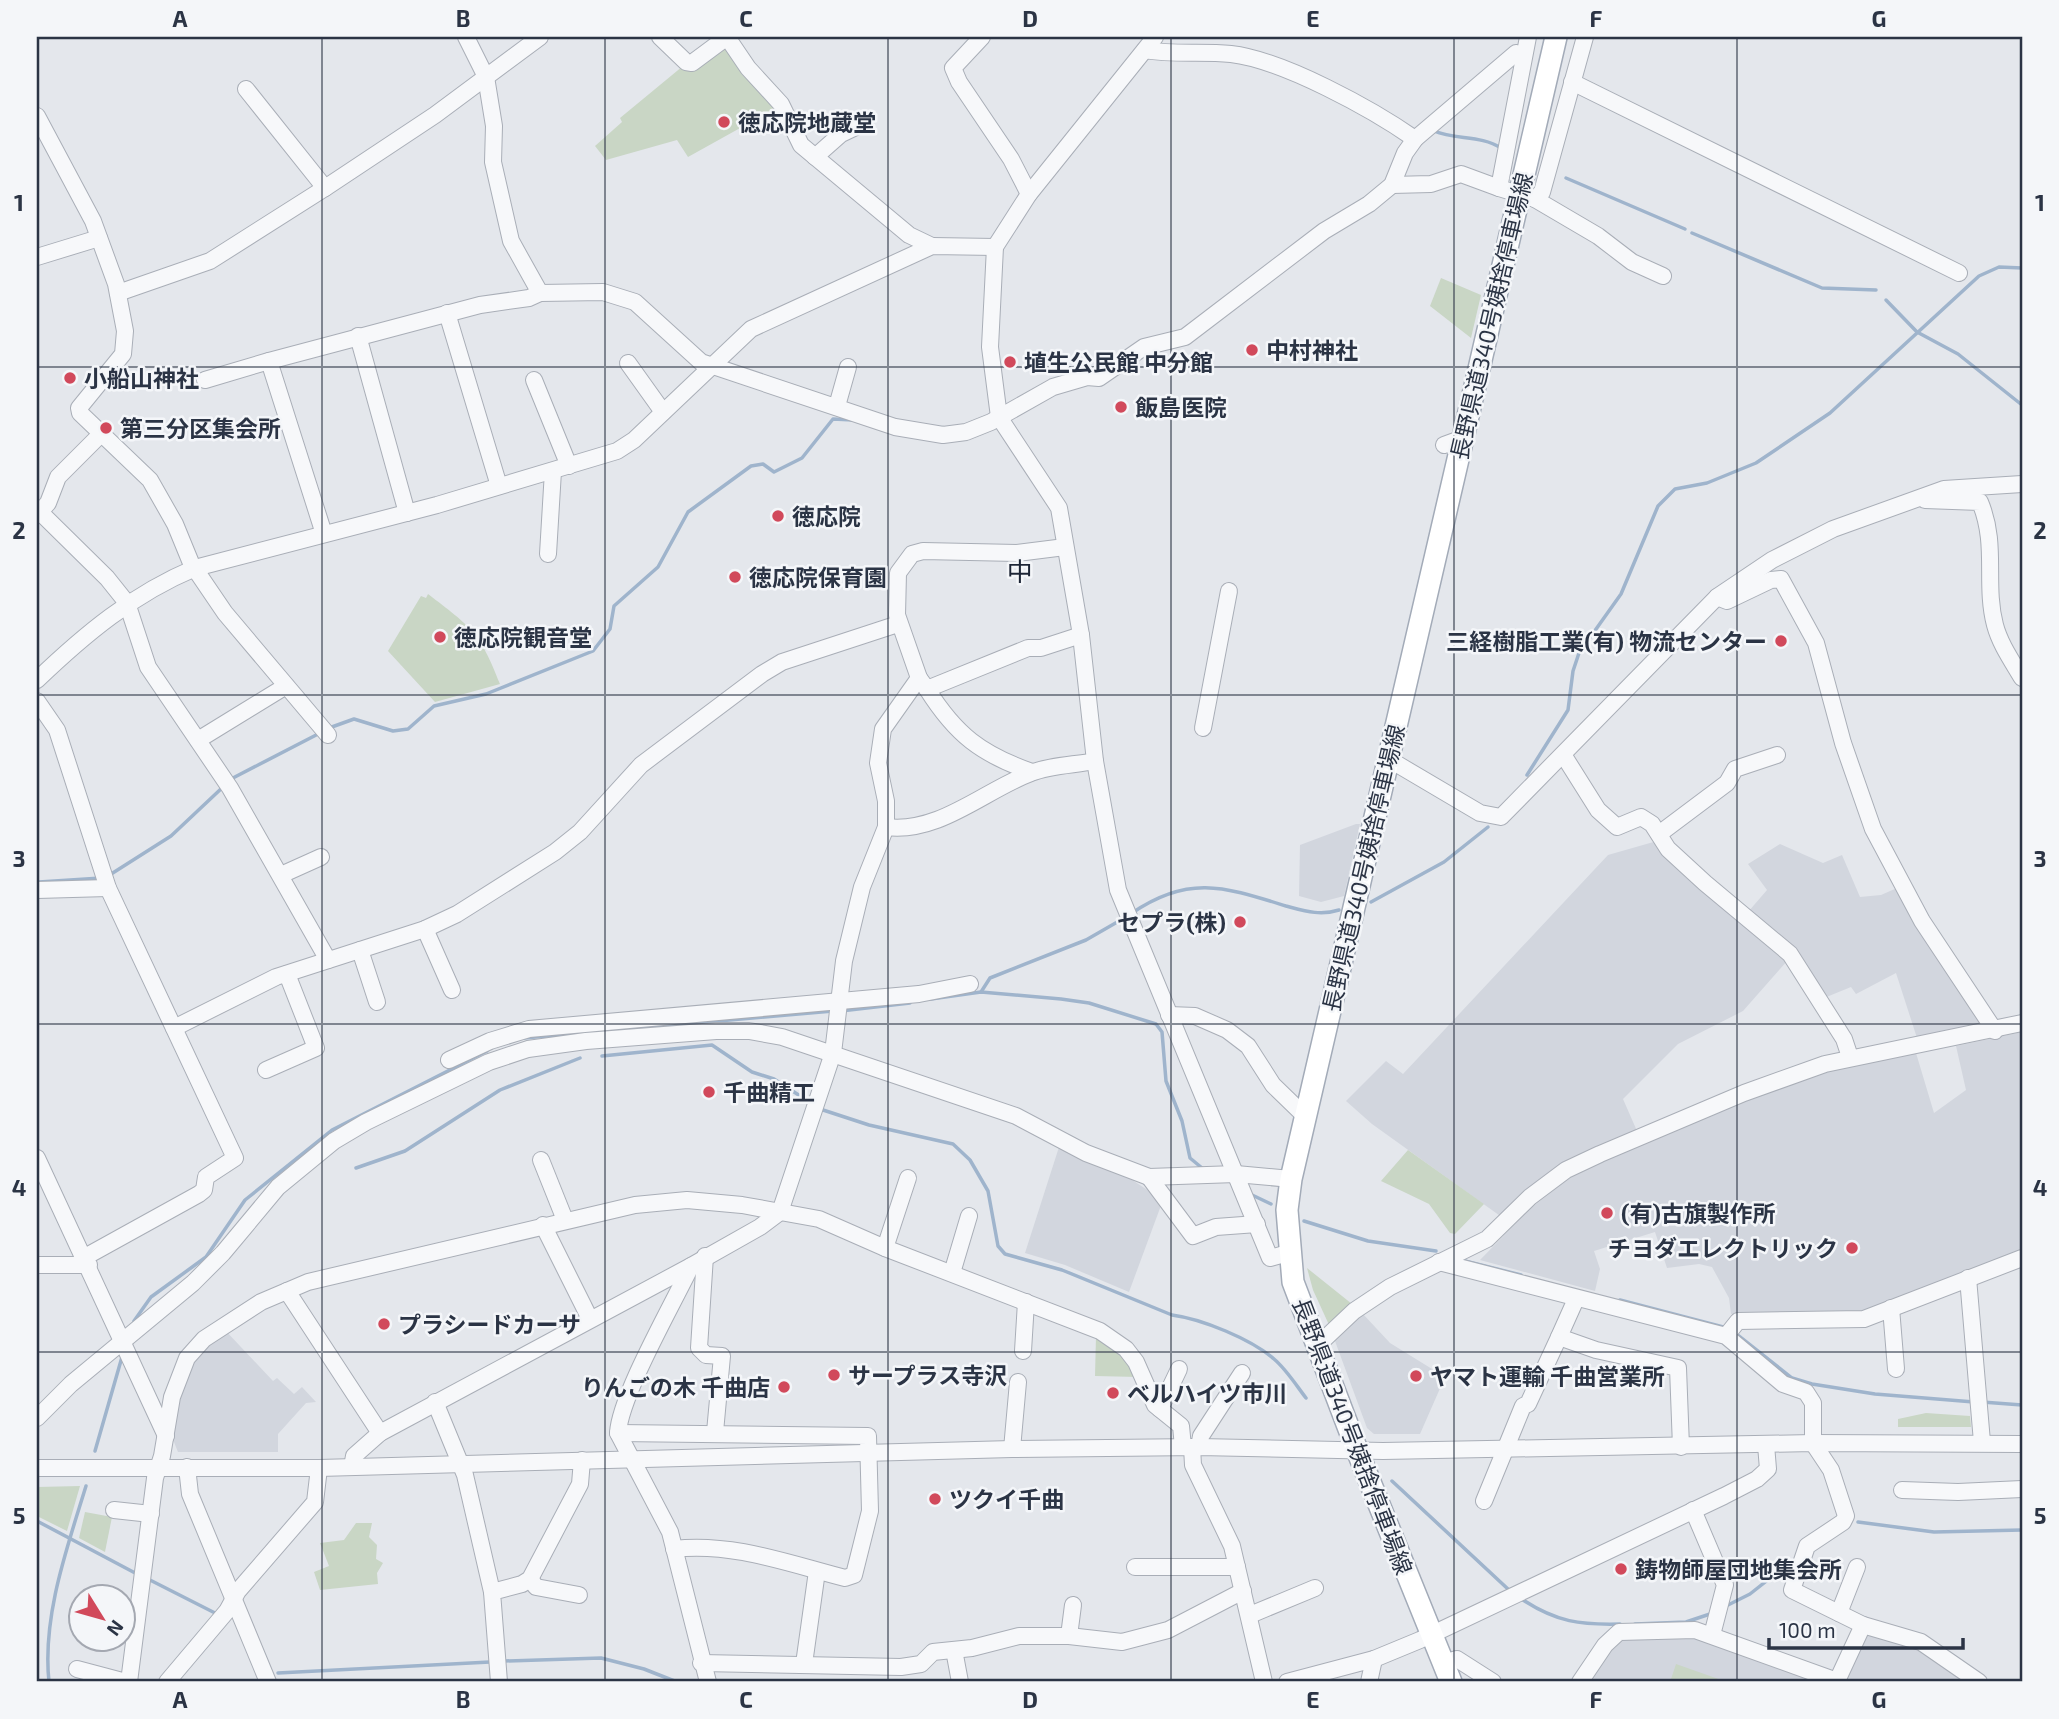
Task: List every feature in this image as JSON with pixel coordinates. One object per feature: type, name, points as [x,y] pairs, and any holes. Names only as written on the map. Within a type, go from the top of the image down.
[{"type":"main road","name":"長野県道340号姨捨停車場線","points":[[1447,1673],[1356,1450],[1293,1282],[1288,1253],[1287,1210],[1291,1179],[1388,762],[1453,441],[1527,197],[1556,37]]},
{"type":"street","points":[[466,37],[486,77],[494,126],[492,162],[511,241],[540,293]]},
{"type":"street","points":[[118,293],[210,261],[435,115],[540,37]]},
{"type":"street","points":[[660,37],[686,62],[692,63],[727,37],[748,68],[781,104],[801,145],[909,235],[932,246],[995,247]]},
{"type":"street","points":[[982,37],[953,68],[958,82],[1011,159],[1029,194]]},
{"type":"street","points":[[1155,37],[1029,194],[995,247],[990,346],[999,417],[1059,508],[1081,635],[1095,761],[1113,867],[1128,915],[1270,1258],[1288,1253]]},
{"type":"street","points":[[1499,188],[1528,37]]},
{"type":"street","points":[[1527,197],[1542,192],[1585,37]]},
{"type":"street","points":[[1145,50],[1233,54],[1258,60],[1377,112],[1415,139]]},
{"type":"street","points":[[205,380],[447,313],[540,293],[603,292],[627,298],[649,312],[701,362],[763,385],[837,406],[895,427],[943,435],[966,432],[1053,387],[1087,377],[1099,378],[1144,347],[1185,337],[1324,231],[1369,204],[1392,185],[1405,153],[1415,139],[1516,53]]},
{"type":"street","points":[[1572,82],[1959,273]]},
{"type":"street","points":[[246,89],[324,188]]},
{"type":"street","points":[[37,116],[93,221],[118,293],[125,331],[123,354],[79,408],[80,414],[150,480],[175,524],[195,568],[225,613],[328,734]]},
{"type":"street","points":[[815,158],[841,134],[862,124]]},
{"type":"street","points":[[1392,185],[1431,184],[1461,173],[1527,197],[1598,236],[1632,262],[1663,276]]},
{"type":"street","points":[[37,257],[99,238]]},
{"type":"street","points":[[37,680],[79,639],[127,603],[161,582],[195,568],[407,513],[617,451],[634,440],[751,329],[932,246]]},
{"type":"street","points":[[447,313],[499,486]]},
{"type":"street","points":[[358,336],[407,513]]},
{"type":"street","points":[[269,361],[324,534]]},
{"type":"street","points":[[628,363],[663,412]]},
{"type":"street","points":[[837,406],[848,367]]},
{"type":"street","points":[[534,380],[561,468],[548,554]]},
{"type":"street","points":[[100,435],[58,477],[48,503],[39,514],[107,578],[127,603],[148,667],[227,783],[328,960]]},
{"type":"street","points":[[1388,762],[1397,764],[1480,813],[1501,817],[1564,756],[1717,597],[1772,560],[1833,528],[1944,489],[2022,484]]},
{"type":"street","points":[[1917,499],[1980,502],[1990,534],[1995,624],[2000,641],[2022,678]]},
{"type":"street","points":[[1032,772],[971,743],[947,720],[923,684],[898,624],[898,573],[912,554],[947,550],[1017,553],[1065,547]]},
{"type":"street","points":[[1717,597],[1727,601],[1781,579],[1816,643],[1843,743],[1873,830],[1922,921],[1995,1031]]},
{"type":"street","points":[[1203,728],[1228,591]]},
{"type":"street","points":[[174,1028],[287,974],[425,929],[457,914],[555,852],[580,832],[641,765],[762,674],[782,662],[898,624]]},
{"type":"street","points":[[352,1468],[354,1456],[380,1433],[691,1266],[760,1227],[780,1212],[833,1053],[844,961],[862,887],[886,827],[886,801],[878,763],[883,729],[923,684],[1028,648],[1041,648],[1081,635]]},
{"type":"street","points":[[198,740],[286,686]]},
{"type":"street","points":[[37,701],[57,730],[106,881],[235,1158],[205,1177],[204,1190],[199,1194],[87,1261],[37,1265]]},
{"type":"street","points":[[1659,834],[1727,783],[1735,769],[1777,755]]},
{"type":"street","points":[[1564,756],[1598,810],[1618,827],[1641,817],[1686,866],[1790,954],[1844,1038],[1850,1057]]},
{"type":"street","points":[[886,827],[914,826],[938,818],[1032,772],[1095,761]]},
{"type":"street","points":[[281,875],[321,857]]},
{"type":"street","points":[[37,890],[106,881]]},
{"type":"street","points":[[425,929],[452,990]]},
{"type":"street","points":[[360,950],[377,1002]]},
{"type":"street","points":[[266,1070],[316,1048],[287,974]]},
{"type":"street","points":[[449,1060],[490,1041],[529,1029],[838,1008],[971,984]]},
{"type":"street","points":[[1169,1015],[1195,1016],[1227,1030],[1248,1046],[1273,1085],[1306,1118]]},
{"type":"street","points":[[1318,1345],[1354,1311],[1440,1262],[1487,1239],[1530,1196],[1566,1170],[1744,1093],[1850,1057],[1995,1031],[2022,1023]]},
{"type":"street","points":[[37,1418],[62,1393],[193,1283],[223,1253],[278,1187],[334,1141],[489,1062],[528,1049],[716,1031],[749,1031],[782,1037],[833,1053],[1016,1116],[1086,1153],[1149,1177],[1236,1174],[1291,1179]]},
{"type":"street","points":[[541,1160],[565,1220]]},
{"type":"street","points":[[39,1167],[87,1261],[166,1436]]},
{"type":"street","points":[[1149,1177],[1193,1236],[1216,1227],[1257,1224]]},
{"type":"street","points":[[885,1248],[908,1178]]},
{"type":"street","points":[[136,1588],[172,1397],[187,1357],[204,1339],[228,1322],[308,1282],[565,1220],[635,1205],[687,1200],[819,1219],[885,1248],[1083,1323],[1126,1349],[1136,1362],[1160,1409],[1181,1426],[1191,1447],[1193,1465],[1231,1546],[1250,1615],[1264,1682]]},
{"type":"street","points":[[952,1273],[969,1216]]},
{"type":"street","points":[[543,1225],[590,1319]]},
{"type":"street","points":[[705,1256],[699,1348],[706,1355],[722,1356],[705,1457]]},
{"type":"street","points":[[1729,1332],[1738,1321],[1864,1319],[2022,1258]]},
{"type":"street","points":[[1440,1262],[1576,1299],[1729,1332],[1783,1384],[1806,1392],[1813,1403],[1813,1443],[1831,1470],[1846,1516],[1843,1522],[1807,1546],[1792,1590],[1863,1625],[1921,1642],[1979,1682]]},
{"type":"street","points":[[691,1266],[618,1421],[618,1433],[670,1532],[708,1682]]},
{"type":"street","points":[[1968,1278],[1982,1442]]},
{"type":"street","points":[[287,1291],[380,1433]]},
{"type":"street","points":[[1484,1501],[1523,1406],[1528,1404],[1576,1299]]},
{"type":"street","points":[[1023,1352],[1026,1302]]},
{"type":"street","points":[[1891,1308],[1896,1369]]},
{"type":"street","points":[[1559,1337],[1596,1350],[1678,1368],[1681,1447]]},
{"type":"street","points":[[1160,1409],[1179,1369]]},
{"type":"street","points":[[1191,1447],[1242,1373]]},
{"type":"street","points":[[1012,1449],[1018,1382]]},
{"type":"street","points":[[435,1402],[474,1508],[492,1592],[499,1682]]},
{"type":"street","points":[[618,1433],[868,1436],[870,1511],[854,1575],[845,1578],[743,1551],[694,1546],[674,1549]]},
{"type":"street","points":[[770,1433],[770,1455]]},
{"type":"street","points":[[37,1468],[352,1468],[1012,1449],[1239,1447],[1506,1450],[1813,1443],[2022,1444]]},
{"type":"street","points":[[1287,1682],[1374,1659],[1757,1479],[1768,1469],[1766,1445]]},
{"type":"street","points":[[492,1592],[522,1584],[530,1578],[580,1484],[582,1460]]},
{"type":"street","points":[[187,1467],[190,1494],[264,1681]]},
{"type":"street","points":[[167,1682],[228,1611],[238,1591],[315,1502],[319,1468]]},
{"type":"street","points":[[1902,1490],[1958,1492],[2022,1489]]},
{"type":"street","points":[[114,1510],[151,1514]]},
{"type":"street","points":[[1693,1510],[1725,1585],[1712,1635]]},
{"type":"street","points":[[1135,1567],[1237,1567]]},
{"type":"street","points":[[1839,1613],[1857,1567]]},
{"type":"street","points":[[804,1664],[817,1571]]},
{"type":"street","points":[[530,1578],[536,1587],[579,1595]]},
{"type":"street","points":[[1250,1615],[1315,1588]]},
{"type":"street","points":[[701,1662],[921,1664],[933,1652],[1018,1636],[1069,1636],[1122,1642],[1168,1630],[1243,1591]]},
{"type":"street","points":[[1069,1636],[1073,1605]]},
{"type":"street","points":[[1580,1682],[1605,1645],[1619,1632],[1695,1630],[1837,1681],[1863,1625]]},
{"type":"street","points":[[954,1650],[960,1682]]},
{"type":"street","points":[[77,1669],[127,1682],[129,1652]]},
{"type":"street","points":[[1370,1682],[1374,1659]]},
{"type":"street","points":[[1447,1673],[1457,1660],[1493,1682]]},
{"type":"street","points":[[853,1682],[854,1665]]},
{"type":"shaded area","points":[[1360,824],[1344,896],[1321,902],[1299,896],[1300,845]]},
{"type":"shaded area","points":[[1657,841],[1788,960],[1743,1011],[1678,1044],[1623,1099],[1637,1131],[1551,1171],[1503,1218],[1372,1124],[1346,1101],[1386,1061],[1403,1074],[1608,855]]},
{"type":"shaded area","points":[[1780,844],[1823,863],[1842,855],[1860,897],[1881,895],[1897,888],[1985,1023],[1917,1038],[1896,973],[1856,994],[1851,987],[1824,998],[1795,950],[1748,912],[1767,890],[1748,864]]},
{"type":"shaded area","points":[[2022,1032],[2022,1251],[1863,1314],[1731,1314],[1729,1298],[1712,1267],[1699,1264],[1667,1268],[1655,1232],[1594,1251],[1600,1269],[1595,1291],[1480,1260],[1531,1208],[1568,1179],[1597,1163],[1800,1078],[1860,1062],[1916,1053],[1934,1113],[1966,1090],[1956,1046]]},
{"type":"shaded area","points":[[1059,1147],[1129,1178],[1163,1200],[1129,1292],[1065,1265],[1025,1253]]},
{"type":"shaded area","points":[[1362,1313],[1390,1343],[1445,1377],[1420,1434],[1374,1434],[1367,1428],[1335,1341]]},
{"type":"shaded area","points":[[224,1329],[273,1381],[277,1378],[294,1394],[302,1387],[316,1402],[306,1403],[278,1434],[278,1452],[178,1452],[172,1437],[184,1375],[191,1361]]},
{"type":"shaded area","points":[[1868,1631],[1915,1645],[1969,1682],[1843,1682]]},
{"type":"shaded area","points":[[1696,1636],[1822,1682],[1586,1682],[1620,1640],[1631,1637]]},
{"type":"green space","points":[[727,47],[778,107],[688,157],[677,140],[606,160],[595,146],[622,122],[620,118],[683,66]]},
{"type":"green space","points":[[1441,278],[1481,295],[1471,338],[1430,306]]},
{"type":"green space","points":[[428,594],[473,632],[500,684],[435,702],[388,651],[421,596],[426,598]]},
{"type":"green space","points":[[1408,1150],[1484,1204],[1455,1234],[1450,1233],[1429,1204],[1381,1181]]},
{"type":"green space","points":[[1307,1268],[1352,1304],[1330,1327],[1313,1290]]},
{"type":"green space","points":[[1096,1336],[1122,1352],[1138,1377],[1095,1376]]},
{"type":"green space","points":[[1926,1413],[1970,1416],[1971,1427],[1898,1427],[1898,1419]]},
{"type":"green space","points":[[80,1486],[67,1531],[37,1516],[37,1487]]},
{"type":"green space","points":[[85,1512],[112,1517],[105,1552],[79,1538]]},
{"type":"green space","points":[[356,1523],[372,1523],[369,1537],[377,1545],[376,1559],[383,1563],[377,1573],[378,1584],[320,1590],[314,1572],[329,1566],[320,1543],[344,1540]]},
{"type":"green space","points":[[1676,1664],[1727,1682],[1670,1682]]},
{"type":"waterway","points":[[1434,131],[1485,141],[1501,148]]},
{"type":"waterway","points":[[1566,178],[1685,229]]},
{"type":"waterway","points":[[1692,233],[1822,288],[1876,290]]},
{"type":"waterway","points":[[1527,775],[1568,710],[1573,671],[1579,653],[1621,594],[1658,506],[1675,489],[1707,483],[1756,463],[1830,413],[1979,276],[1999,267],[2022,268]]},
{"type":"waterway","points":[[1886,300],[1917,332],[1958,354],[2022,405]]},
{"type":"waterway","points":[[329,728],[354,719],[393,731],[408,729],[434,706],[486,694],[593,651],[610,629],[614,606],[658,567],[688,512],[751,466],[763,464],[774,472],[802,458],[833,419],[853,420]]},
{"type":"waterway","points":[[231,779],[320,733]]},
{"type":"waterway","points":[[108,876],[171,836],[223,787]]},
{"type":"waterway","points":[[1371,902],[1444,862],[1488,827]]},
{"type":"waterway","points":[[39,882],[101,878]]},
{"type":"waterway","points":[[1132,913],[1172,893],[1208,888],[1244,894],[1306,911],[1325,913],[1339,910]]},
{"type":"waterway","points":[[981,992],[990,978],[1086,940],[1126,917]]},
{"type":"waterway","points":[[931,999],[981,992],[1061,999],[1089,1003],[1156,1024],[1162,1032],[1166,1081],[1182,1121],[1190,1158],[1202,1168]]},
{"type":"waterway","points":[[841,1011],[910,1003]]},
{"type":"waterway","points":[[524,1038],[833,1011]]},
{"type":"waterway","points":[[602,1056],[712,1045],[752,1072],[774,1079],[811,1103]]},
{"type":"waterway","points":[[134,1321],[151,1297],[206,1257],[245,1200],[332,1130],[487,1051]]},
{"type":"waterway","points":[[356,1168],[405,1151],[500,1090],[580,1058]]},
{"type":"waterway","points":[[820,1109],[869,1125],[953,1144],[970,1160],[988,1191],[998,1246],[1005,1254],[1062,1270],[1172,1315],[1240,1337],[1278,1363],[1306,1398]]},
{"type":"waterway","points":[[1250,1194],[1271,1204]]},
{"type":"waterway","points":[[1304,1221],[1368,1241],[1436,1251]]},
{"type":"waterway","points":[[1465,1261],[1521,1275]]},
{"type":"waterway","points":[[1620,1300],[1727,1328]]},
{"type":"waterway","points":[[1734,1332],[1792,1378],[1812,1384],[1875,1394],[1974,1402]]},
{"type":"waterway","points":[[95,1451],[122,1357]]},
{"type":"waterway","points":[[1982,1402],[2022,1405]]},
{"type":"waterway","points":[[1392,1481],[1509,1590]]},
{"type":"waterway","points":[[49,1682],[49,1633],[53,1608],[64,1558],[86,1486]]},
{"type":"waterway","points":[[37,1521],[137,1574]]},
{"type":"waterway","points":[[1858,1522],[1934,1532],[2022,1530]]},
{"type":"waterway","points":[[1726,1606],[1750,1594],[1789,1563]]},
{"type":"waterway","points":[[148,1579],[215,1613]]},
{"type":"waterway","points":[[1523,1600],[1569,1621],[1620,1624]]},
{"type":"waterway","points":[[1635,1624],[1686,1622],[1713,1613]]},
{"type":"waterway","points":[[504,1661],[601,1658],[644,1669],[677,1682]]},
{"type":"waterway","points":[[278,1673],[490,1662]]},
{"type":"place","name":"徳応院地蔵堂","points":[[724,122]]},
{"type":"place","name":"中村神社","points":[[1252,350]]},
{"type":"place","name":"埴生公民館 中分館","points":[[1010,362]]},
{"type":"place","name":"小船山神社","points":[[70,378]]},
{"type":"place","name":"飯島医院","points":[[1121,407]]},
{"type":"place","name":"第三分区集会所","points":[[106,428]]},
{"type":"place","name":"徳応院","points":[[778,516]]},
{"type":"place","name":"徳応院保育園","points":[[735,577]]},
{"type":"place","name":"徳応院観音堂","points":[[440,637]]},
{"type":"place","name":"三経樹脂工業(有) 物流センター","points":[[1781,641]]},
{"type":"place","name":"セプラ(株)","points":[[1240,922]]},
{"type":"place","name":"千曲精工","points":[[709,1092]]},
{"type":"place","name":"(有)古旗製作所","points":[[1607,1213]]},
{"type":"place","name":"チヨダエレクトリック","points":[[1852,1248]]},
{"type":"place","name":"プラシードカーサ","points":[[384,1324]]},
{"type":"place","name":"サープラス寺沢","points":[[834,1375]]},
{"type":"place","name":"ヤマト運輸 千曲営業所","points":[[1416,1376]]},
{"type":"place","name":"りんごの木 千曲店","points":[[784,1387]]},
{"type":"place","name":"ベルハイツ市川","points":[[1113,1393]]},
{"type":"place","name":"ツクイ千曲","points":[[935,1499]]},
{"type":"place","name":"鋳物師屋団地集会所","points":[[1621,1569]]},
{"type":"district","name":"中","points":[[1020,570]]}]
